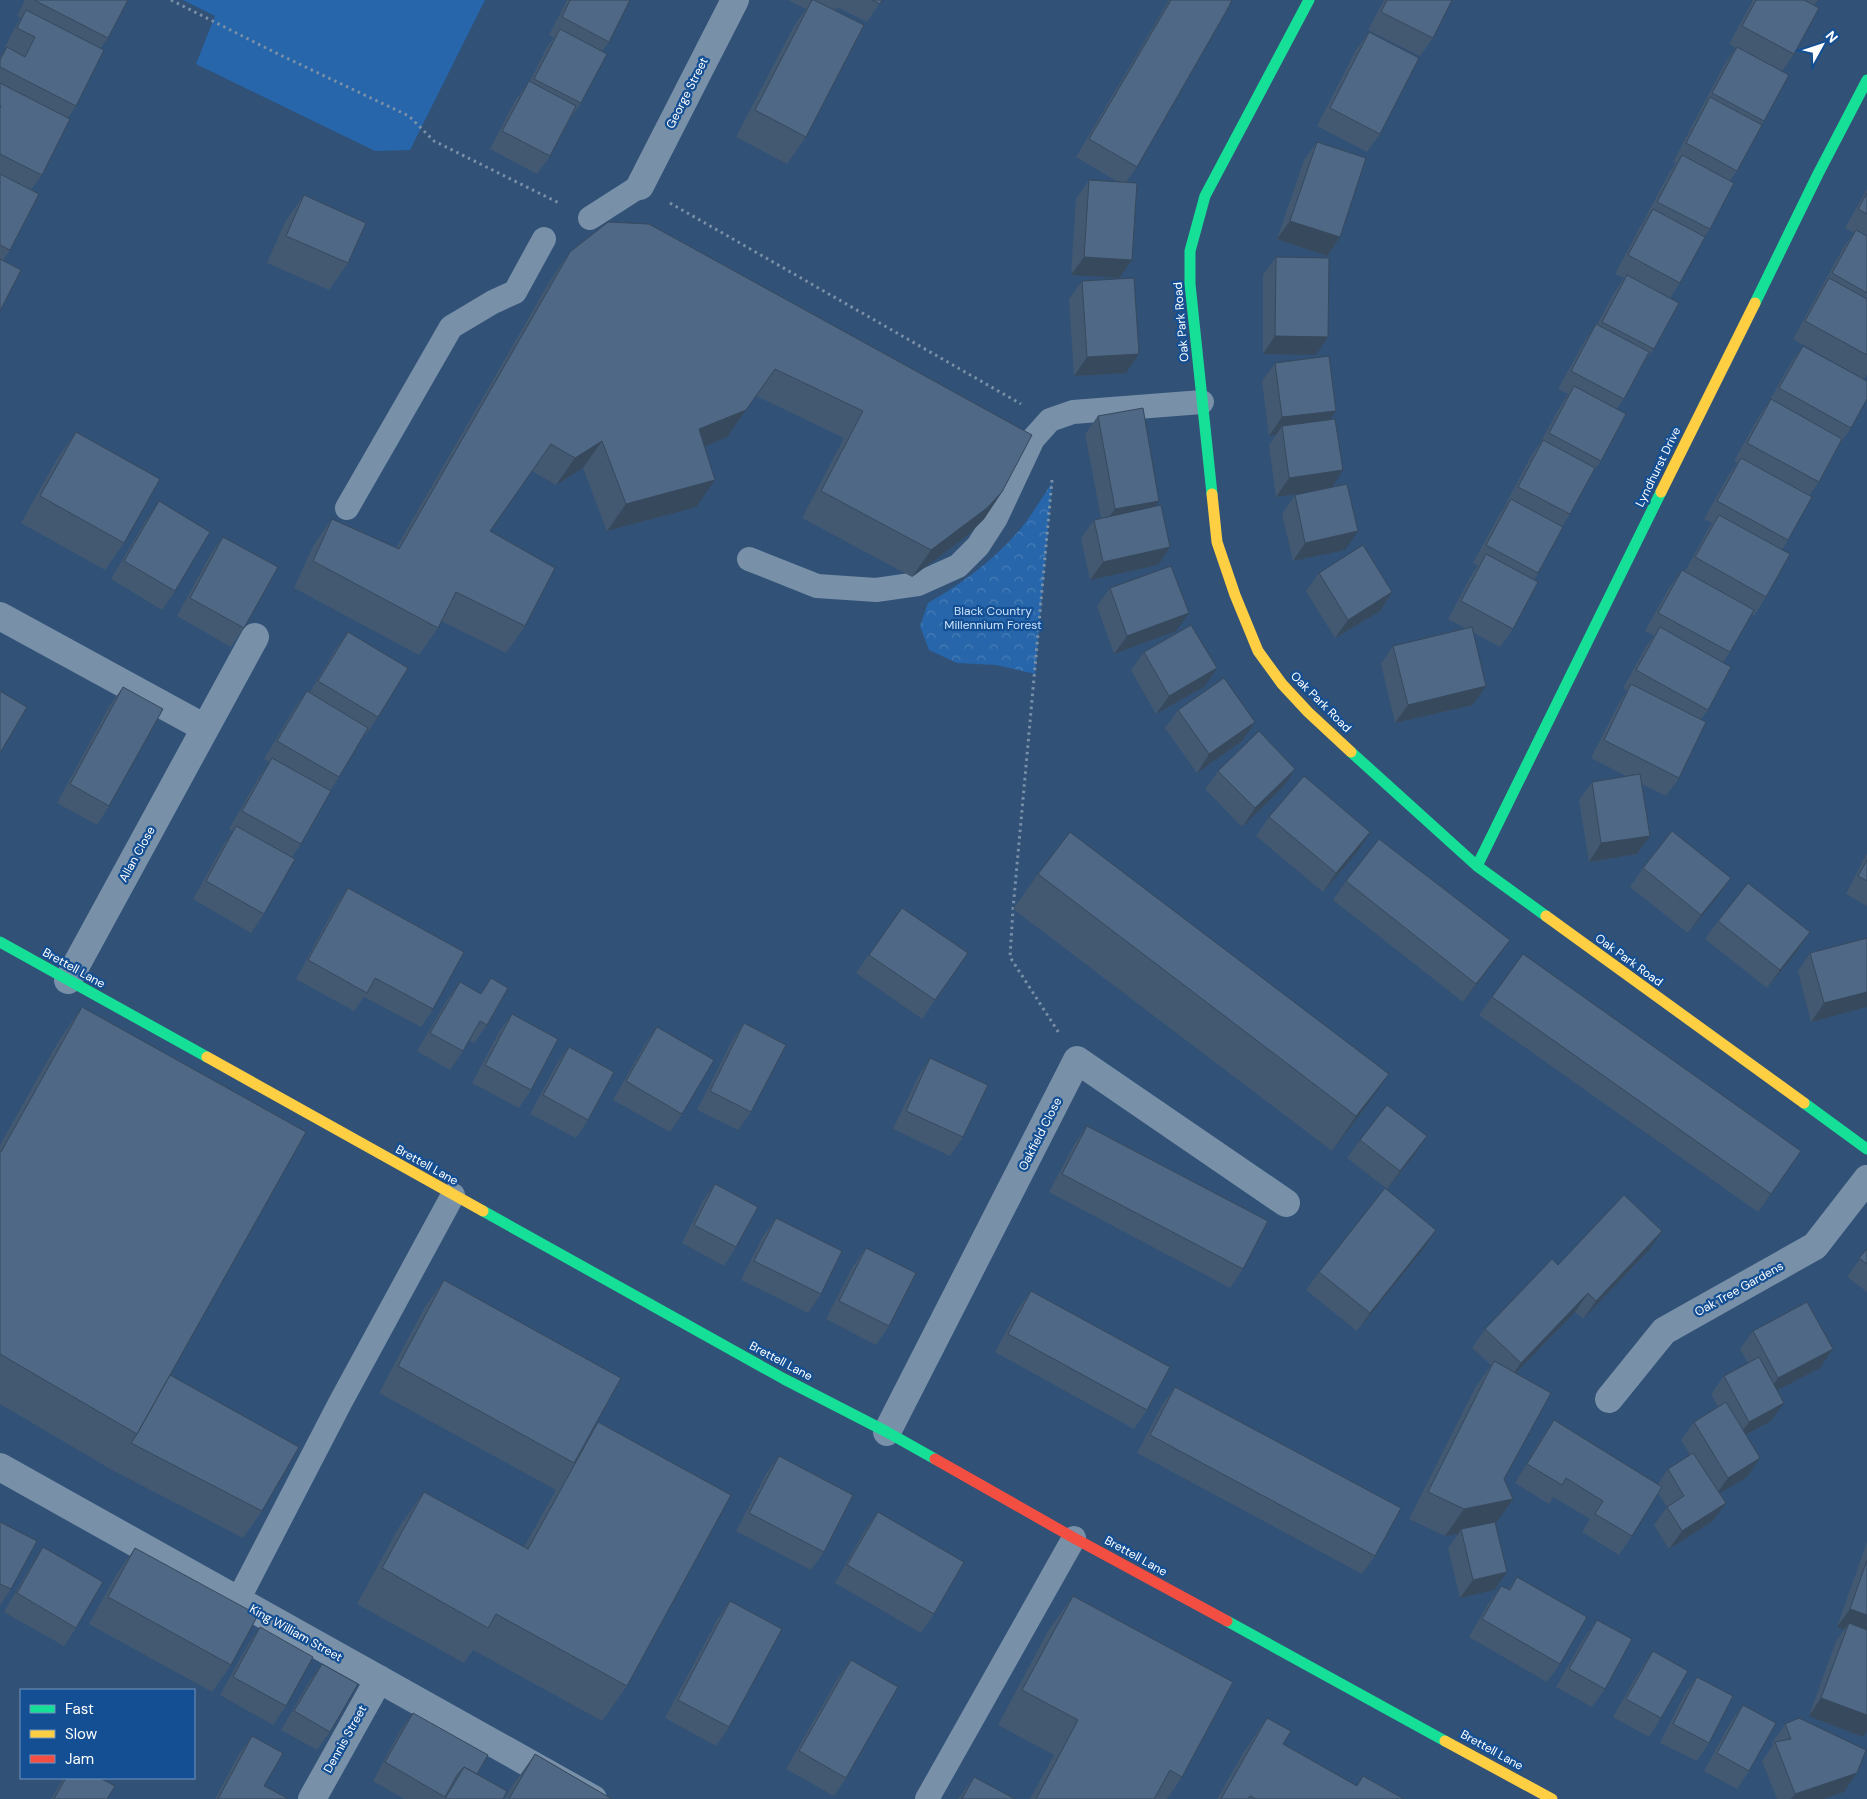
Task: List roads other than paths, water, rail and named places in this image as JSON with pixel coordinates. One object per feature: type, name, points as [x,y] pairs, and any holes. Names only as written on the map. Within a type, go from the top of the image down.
[{"type":"street","name":"George Street","points":[[640,186],[735,0]]},
{"type":"street","name":"Oak Park Road","points":[[1309,0],[1205,196],[1190,251],[1190,284],[1217,542],[1235,595],[1258,651],[1282,684],[1308,712],[1476,866],[1867,1149]]},
{"type":"street","name":"Lyndhurst Drive","points":[[1476,866],[1818,174],[1867,80]]},
{"type":"street","points":[[0,616],[206,728]]},
{"type":"street","name":"Allan Close","points":[[68,980],[255,637]]},
{"type":"street","name":"Brettell Lane","points":[[0,942],[784,1379],[887,1432],[1074,1538],[1552,1799]]},
{"type":"street","name":"Oakfield Close","points":[[887,1432],[1077,1060],[1286,1202]]},
{"type":"street","name":"Oak Tree Gardens","points":[[1609,1400],[1664,1331],[1815,1246],[1867,1179]]},
{"type":"street","name":"King William Street","points":[[0,1467],[592,1799]]},
{"type":"street","name":"Dennis Street","points":[[312,1799],[379,1679]]},
{"type":"lane","points":[[590,218],[640,186]]},
{"type":"lane","points":[[347,508],[451,327],[493,302],[515,292],[544,239]]},
{"type":"lane","points":[[748,559],[817,586],[876,590],[918,584],[958,566],[978,546],[996,518],[1032,439],[1050,420],[1073,412],[1202,402]]},
{"type":"lane","points":[[238,1600],[340,1403],[453,1195]]},
{"type":"lane","points":[[927,1799],[1074,1538]]},
{"type":"park label","name":"Black Country Millennium Forest","points":[[993,618]]}]
